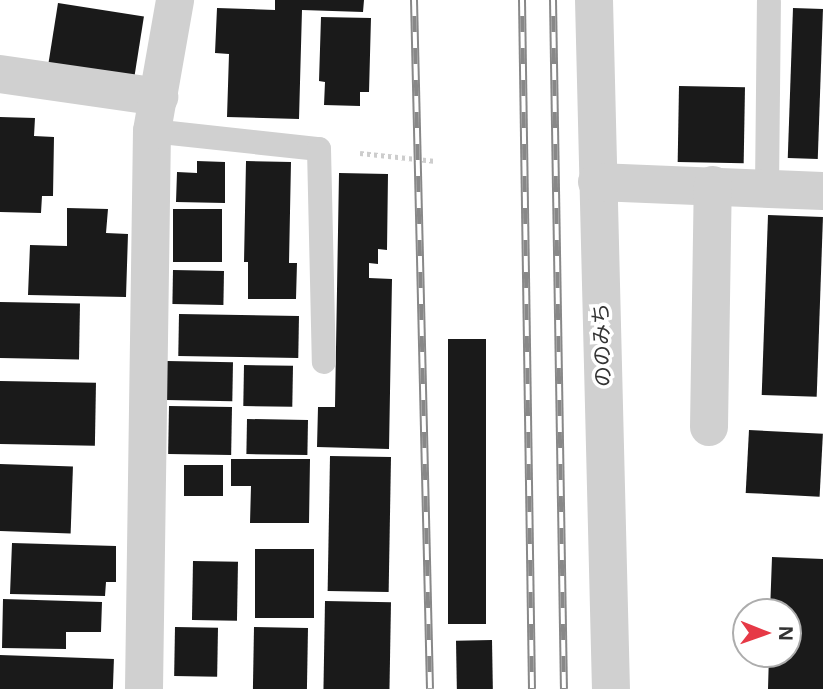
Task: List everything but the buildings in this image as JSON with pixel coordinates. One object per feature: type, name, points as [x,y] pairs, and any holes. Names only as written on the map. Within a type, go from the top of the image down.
[{"type":"street","points":[[144,689],[155,114],[175,0]]},
{"type":"street","name":"ののみち","points":[[594,0],[611,689]]},
{"type":"street","points":[[0,74],[155,114]]},
{"type":"street","points":[[597,182],[713,184],[823,191]]},
{"type":"street","points":[[709,427],[713,184]]},
{"type":"lane","points":[[767,187],[769,2]]},
{"type":"lane","points":[[155,114],[319,149],[324,362]]},
{"type":"path","points":[[319,149],[436,161]]},
{"type":"railway","points":[[414,0],[430,689]]},
{"type":"railway","points":[[522,0],[532,689]]},
{"type":"railway","points":[[553,0],[564,689]]}]
